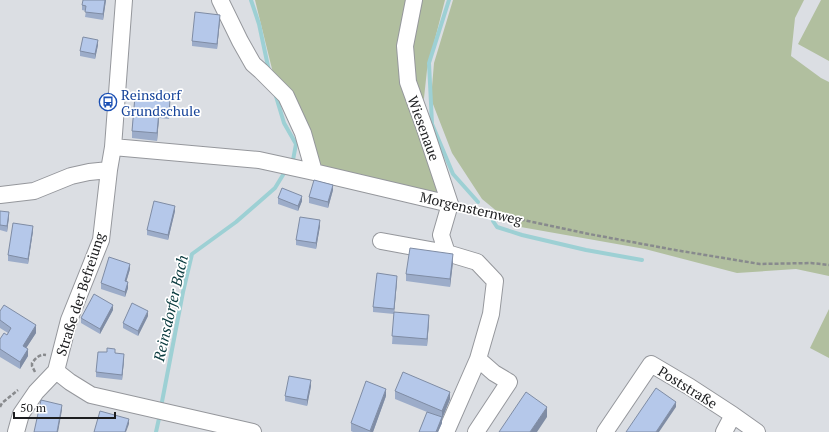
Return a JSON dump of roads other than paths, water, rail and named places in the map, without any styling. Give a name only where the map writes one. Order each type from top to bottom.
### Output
[{"type":"street","name":"Straße der Befreiung","points":[[16,432],[21,414],[36,392],[56,371],[69,320],[101,240],[113,147],[124,0]]},
{"type":"street","points":[[220,0],[253,64],[286,96],[302,133],[314,172]]},
{"type":"street","name":"Wiesenaue","points":[[414,0],[405,46],[408,82],[450,204]]},
{"type":"street","name":"Morgensternweg","points":[[113,147],[259,160],[450,204]]},
{"type":"street","points":[[0,195],[34,191],[71,176],[109,170]]},
{"type":"street","points":[[447,253],[441,235],[450,204]]},
{"type":"street","points":[[381,241],[447,253],[477,262],[495,281],[491,314],[478,359],[446,432]]},
{"type":"street","points":[[476,432],[509,382],[494,373],[478,359]]},
{"type":"street","name":"Poststraße","points":[[605,432],[651,364],[690,387],[757,432]]},
{"type":"street","points":[[56,371],[91,395],[253,432]]},
{"type":"street","name":"Poststraße","points":[[724,432],[733,415]]},
{"type":"waterway","name":"Reinsdorfer Bach","points":[[251,0],[259,24],[269,71]]},
{"type":"waterway","points":[[449,0],[429,63],[432,124],[453,174],[478,202]]},
{"type":"waterway","name":"Reinsdorfer Bach","points":[[275,93],[284,123],[296,144],[291,163]]},
{"type":"waterway","name":"Reinsdorfer Bach","points":[[161,407],[183,292],[192,254],[236,222],[275,188],[286,170]]},
{"type":"waterway","points":[[493,221],[497,227],[522,235],[586,250],[642,260]]},
{"type":"waterway","name":"Reinsdorfer Bach","points":[[156,432],[160,414]]},
{"type":"place","name":"Reinsdorf Grundschule","points":[[108,102]]}]
